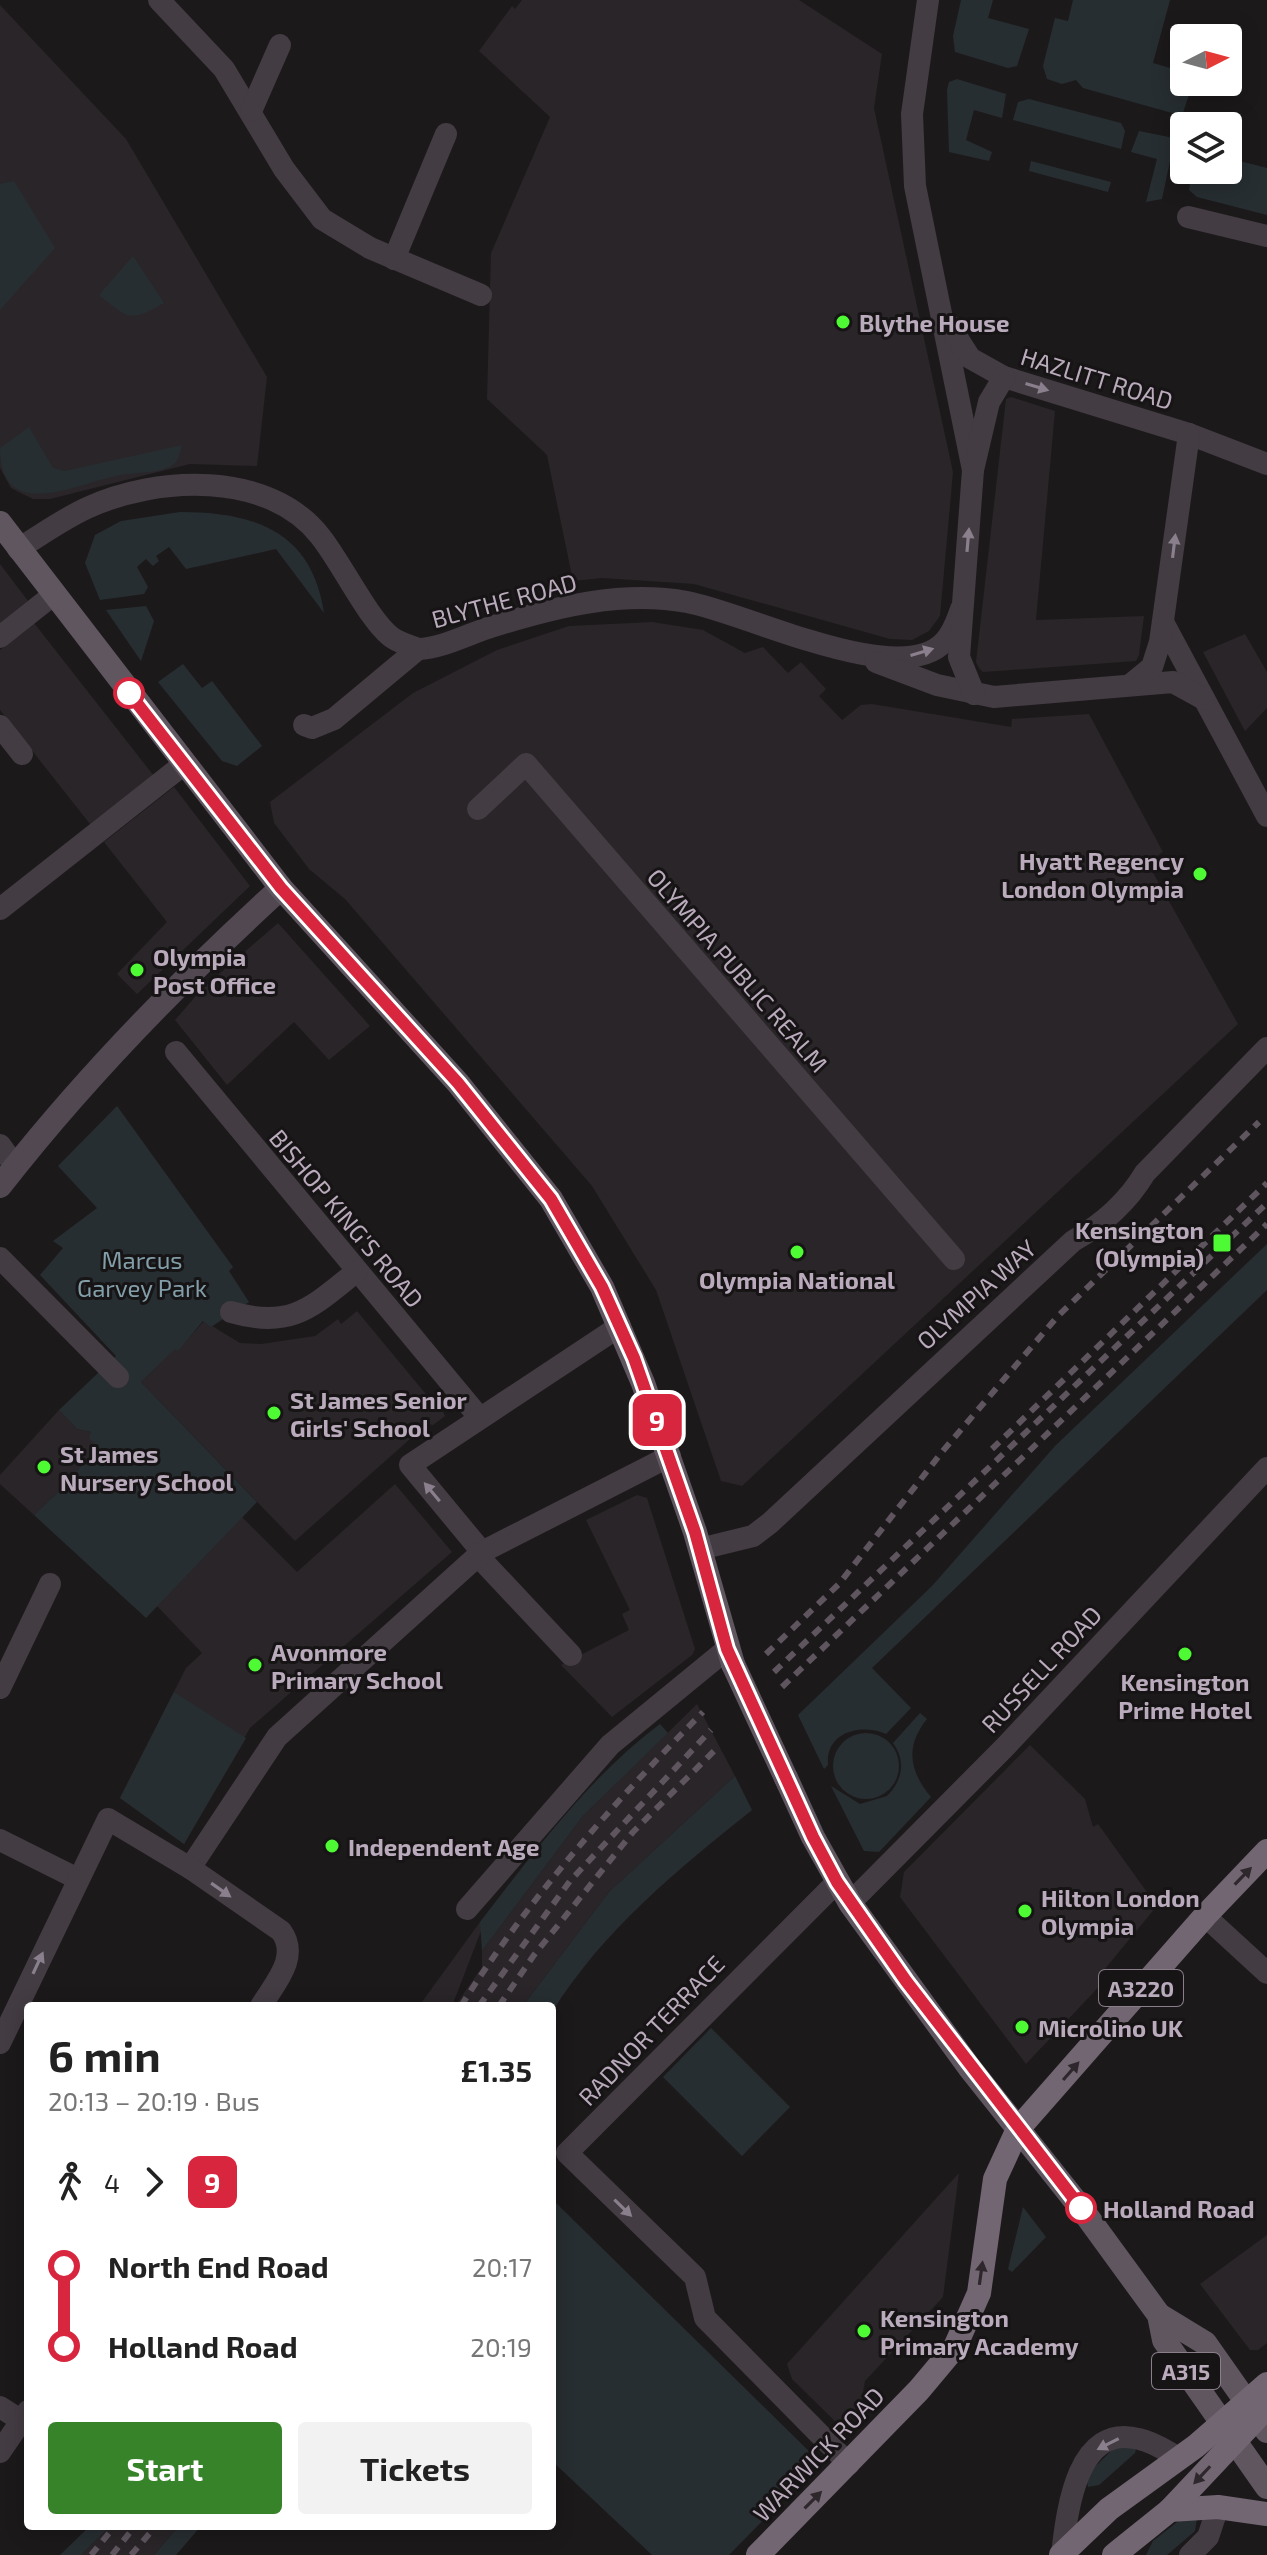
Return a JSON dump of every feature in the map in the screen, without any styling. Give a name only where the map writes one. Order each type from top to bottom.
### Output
[{"type":"highway","name":"A3220","points":[[1018,2129],[1205,1916],[1267,1851]]},
{"type":"highway","name":"WARWICK ROAD","points":[[758,2555],[849,2464],[955,2347],[979,2293],[995,2179],[1018,2129]]},
{"type":"highway","points":[[1061,2554],[1133,2490],[1179,2458],[1259,2414],[1267,2384]]},
{"type":"highway","points":[[1114,2555],[1170,2510],[1228,2432]]},
{"type":"highway","points":[[1170,2510],[1218,2507],[1267,2514]]},
{"type":"main road","name":"A315","points":[[0,523],[281,888],[458,1083],[541,1185],[583,1252],[620,1326],[670,1456],[700,1549],[727,1649],[837,1882],[1159,2315],[1205,2343],[1259,2414]]},
{"type":"main road","points":[[0,1186],[47,1126],[152,1013],[281,888]]},
{"type":"main road","name":"A315","points":[[1159,2315],[1164,2340],[1267,2487]]},
{"type":"street","points":[[159,0],[224,69],[284,169],[314,211],[337,230],[394,259],[481,295]]},
{"type":"street","name":"BLYTHE ROAD","points":[[928,0],[912,114],[915,186],[973,470]]},
{"type":"street","points":[[251,111],[280,45]]},
{"type":"street","points":[[394,259],[446,134]]},
{"type":"street","points":[[1188,217],[1267,236]]},
{"type":"street","name":"HAZLITT ROAD","points":[[938,307],[970,358],[1004,377],[1189,434],[1267,464]]},
{"type":"street","name":"BLYTHE ROAD","points":[[974,694],[959,657],[973,470],[989,402],[1004,377]]},
{"type":"street","points":[[1130,685],[1152,667],[1164,624],[1189,434]]},
{"type":"street","name":"BLYTHE ROAD","points":[[18,549],[85,509],[124,496],[185,486],[217,486],[259,493],[310,524],[387,634],[418,649],[572,605],[639,598],[708,606],[860,655],[905,657],[944,643],[961,609]]},
{"type":"street","points":[[0,637],[53,595]]},
{"type":"street","points":[[1164,624],[1267,816]]},
{"type":"street","points":[[304,725],[312,728],[334,719],[418,649]]},
{"type":"street","points":[[860,655],[974,694],[994,697],[1173,682],[1204,699]]},
{"type":"street","points":[[0,726],[22,754]]},
{"type":"street","points":[[0,909],[184,764]]},
{"type":"street","name":"OLYMPIA PUBLIC REALM","points":[[478,809],[526,764],[954,1259]]},
{"type":"street","name":"OLYMPIA WAY","points":[[700,1549],[753,1536],[770,1523],[1073,1241],[1096,1228],[1132,1195],[1145,1173],[1267,1048]]},
{"type":"street","name":"BISHOP KING'S ROAD","points":[[176,1052],[479,1417]]},
{"type":"street","points":[[0,1145],[15,1166]]},
{"type":"street","points":[[0,1258],[118,1377]]},
{"type":"street","points":[[231,1312],[264,1319],[306,1312],[357,1271]]},
{"type":"street","points":[[571,1655],[480,1554],[410,1465],[620,1326]]},
{"type":"street","points":[[190,1868],[277,1737],[480,1554],[670,1456]]},
{"type":"street","name":"RUSSELL ROAD","points":[[850,1903],[1005,1747],[1267,1468]]},
{"type":"street","points":[[0,1688],[8,1653],[50,1584]]},
{"type":"street","points":[[467,1909],[610,1745],[727,1649]]},
{"type":"street","points":[[0,2043],[108,1819],[190,1868],[281,1931],[288,1941],[285,1965],[263,2002]]},
{"type":"street","points":[[0,1840],[78,1879]]},
{"type":"street","name":"RADNOR TERRACE","points":[[837,1882],[567,2153],[695,2277],[705,2318],[849,2464]]},
{"type":"street","points":[[1205,1916],[1267,1973]]},
{"type":"street","points":[[0,2407],[24,2416]]},
{"type":"street","points":[[0,2452],[24,2417]]},
{"type":"street","points":[[1061,2554],[1073,2488],[1096,2450],[1109,2441],[1136,2437],[1179,2458]]},
{"type":"street","points":[[1190,2555],[1208,2537],[1218,2507]]},
{"type":"shaded area","points":[[522,0],[799,0],[882,54],[874,108],[953,472],[940,616],[929,631],[912,640],[890,639],[694,584],[602,578],[573,581],[547,455],[487,399],[491,253],[550,117],[479,51],[512,6],[515,9]]},
{"type":"shaded area","points":[[0,5],[126,139],[267,377],[257,466],[190,464],[50,499],[33,499],[11,488],[0,468]]},
{"type":"shaded area","points":[[1011,397],[1055,411],[1036,620],[1144,616],[1136,661],[983,672],[976,662],[1006,399]]},
{"type":"shaded area","points":[[0,564],[28,601],[0,624]]},
{"type":"shaded area","points":[[652,622],[703,630],[745,653],[763,647],[788,673],[801,662],[826,689],[819,696],[842,720],[861,705],[872,704],[1011,727],[1012,719],[1089,714],[1163,852],[1147,862],[1238,1024],[742,1486],[721,1481],[656,1290],[592,1186],[345,899],[309,869],[274,823],[270,802],[413,693],[497,650],[569,626]]},
{"type":"shaded area","points":[[34,623],[154,776],[90,824],[0,710],[0,650]]},
{"type":"shaded area","points":[[1245,634],[1267,672],[1267,708],[1245,731],[1203,652]]},
{"type":"shaded area","points":[[174,787],[250,886],[137,994],[117,974],[167,922],[104,842]]},
{"type":"shaded area","points":[[278,923],[370,1026],[329,1060],[294,1022],[227,1085],[175,1020],[202,989]]},
{"type":"shaded area","name":"St James Senior Girls' School","points":[[357,1311],[430,1399],[437,1399],[445,1416],[433,1425],[427,1424],[295,1541],[141,1382],[175,1348],[178,1350],[204,1321],[240,1343],[261,1344],[315,1336],[338,1319],[341,1324]]},
{"type":"shaded area","name":"St James Nursery School","points":[[59,1410],[77,1429],[91,1432],[99,1448],[68,1481],[66,1493],[58,1492],[34,1515],[0,1484],[0,1475]]},
{"type":"shaded area","name":"Avonmore Primary School","points":[[395,1484],[452,1552],[250,1728],[184,1844],[120,1798],[186,1668],[202,1653],[157,1606],[242,1517],[297,1572]]},
{"type":"shaded area","points":[[637,1495],[647,1498],[695,1649],[692,1655],[612,1717],[561,1665],[629,1630],[622,1614],[630,1610],[586,1520]]},
{"type":"shaded area","points":[[697,1704],[735,1776],[609,1892],[526,2002],[458,2002],[482,1967],[482,1951],[583,1816]]},
{"type":"shaded area","name":"Hilton London Olympia","points":[[1030,1745],[1085,1799],[1093,1827],[1098,1824],[1157,1906],[1104,1970],[1110,1975],[1026,2064],[900,1897],[904,1872]]},
{"type":"shaded area","points":[[480,1922],[483,1926],[454,2002],[422,2002]]},
{"type":"shaded area","name":"Kensington Primary Academy","points":[[959,2173],[943,2297],[865,2381],[860,2408],[841,2427],[792,2379],[787,2364]]},
{"type":"shaded area","points":[[1267,2235],[1267,2343],[1258,2350],[1250,2350],[1200,2284]]},
{"type":"shaded area","points":[[106,2530],[176,2530],[154,2555],[81,2555]]},
{"type":"green space","points":[[961,0],[993,0],[988,18],[1029,29],[1017,66],[1008,68],[955,52],[953,36]]},
{"type":"green space","points":[[1073,0],[1170,0],[1153,63],[1170,68],[1170,96],[1188,96],[1183,112],[1170,112],[1083,88],[1076,80],[1062,84],[1047,79],[1043,66],[1055,18],[1068,21]]},
{"type":"green space","points":[[957,79],[1006,94],[1002,118],[974,110],[966,140],[992,152],[989,161],[949,152],[947,90],[949,82]]},
{"type":"green space","points":[[1029,99],[1121,123],[1125,131],[1121,149],[1013,120],[1018,102]]},
{"type":"green space","points":[[1139,131],[1170,138],[1170,161],[1162,199],[1146,202],[1157,159],[1131,152]]},
{"type":"green space","points":[[1031,161],[1111,182],[1108,192],[1029,171]]},
{"type":"green space","points":[[1242,162],[1267,168],[1267,215],[1197,197],[1189,190],[1190,184],[1242,184]]},
{"type":"green space","points":[[14,181],[55,248],[0,310],[0,184]]},
{"type":"green space","points":[[133,256],[164,303],[143,314],[130,316],[99,295]]},
{"type":"green space","points":[[29,427],[53,468],[65,471],[182,445],[176,462],[165,469],[116,476],[62,491],[43,494],[26,492],[12,486],[3,471],[0,448]]},
{"type":"green space","points":[[180,512],[232,516],[275,532],[293,545],[307,563],[324,613],[276,549],[186,569],[169,547],[156,556],[159,561],[153,566],[146,559],[137,567],[148,587],[144,594],[100,600],[85,563],[95,535],[121,521]]},
{"type":"green space","points":[[146,606],[154,621],[141,661],[106,610]]},
{"type":"green space","points":[[183,664],[202,688],[212,681],[262,746],[237,766],[222,761],[158,682]]},
{"type":"green space","name":"Marcus Garvey Park","points":[[117,1106],[233,1267],[229,1271],[249,1302],[211,1327],[203,1321],[178,1351],[175,1349],[141,1382],[257,1502],[146,1618],[34,1515],[58,1492],[66,1493],[67,1481],[99,1448],[89,1438],[91,1432],[77,1429],[59,1410],[116,1356],[40,1275],[63,1248],[53,1241],[97,1208],[58,1166]]},
{"type":"green space","points":[[1267,1244],[1267,1290],[872,1668],[911,1708],[886,1734],[856,1730],[838,1738],[832,1745],[828,1765],[824,1769],[798,1715],[932,1586],[1055,1446]]},
{"type":"green space","points":[[174,1692],[246,1738],[184,1844],[120,1798]]},
{"type":"green space","points":[[920,1713],[927,1719],[915,1739],[912,1758],[918,1778],[931,1797],[879,1852],[864,1851],[831,1786],[860,1804],[887,1796],[897,1784],[901,1770],[900,1757],[893,1743]]},
{"type":"green space","points":[[660,1724],[668,1733],[583,1816],[482,1951],[480,1922],[521,1869],[609,1768]]},
{"type":"green space","points":[[866,1733],[889,1743],[899,1766],[889,1789],[866,1799],[843,1789],[833,1766],[843,1743]]},
{"type":"green space","points":[[735,1776],[752,1810],[669,1878],[618,1927],[556,2006],[556,2002],[526,2002],[609,1892]]},
{"type":"green space","points":[[711,2028],[790,2107],[742,2156],[663,2077]]},
{"type":"green space","points":[[556,2203],[820,2462],[729,2555],[652,2555],[556,2465]]},
{"type":"green space","points":[[1023,2207],[1046,2237],[1012,2272],[1008,2269]]},
{"type":"green space","points":[[1122,2440],[1136,2449],[1135,2453],[1099,2485],[1088,2487],[1086,2476]]},
{"type":"green space","points":[[1185,2516],[1197,2518],[1195,2531],[1167,2555],[1146,2555],[1153,2541]]},
{"type":"green space","points":[[86,2530],[106,2530],[81,2555],[60,2555]]},
{"type":"green space","points":[[176,2530],[198,2530],[176,2555],[154,2555]]},
{"type":"railway","points":[[766,1654],[839,1584],[942,1452],[1057,1317],[1259,1122]]},
{"type":"railway","points":[[992,1449],[1267,1183]]},
{"type":"railway","points":[[774,1672],[1267,1203]]},
{"type":"railway","points":[[782,1687],[1267,1224]]},
{"type":"railway","points":[[464,2002],[515,1928],[574,1853],[703,1712]]},
{"type":"railway","points":[[482,2002],[570,1881],[711,1730]]},
{"type":"railway","points":[[502,2002],[534,1955],[633,1832],[719,1746]]},
{"type":"railway","points":[[91,2555],[112,2530]]},
{"type":"railway","points":[[112,2555],[132,2530]]},
{"type":"railway","points":[[131,2555],[153,2530]]},
{"type":"bus line","name":"9","points":[[129,693],[281,888],[458,1083],[551,1199],[602,1287],[634,1358],[695,1532],[727,1649],[813,1837],[850,1903],[906,1981],[969,2067],[1081,2208]]},
{"type":"place","name":"Blythe House","points":[[843,322]]},
{"type":"place","name":"Hyatt Regency London Olympia","points":[[1200,874]]},
{"type":"place","name":"Olympia Post Office","points":[[137,970]]},
{"type":"place","name":"Kensington (Olympia)","points":[[1222,1243]]},
{"type":"place","name":"Olympia National","points":[[797,1252]]},
{"type":"place","name":"St James Senior Girls' School","points":[[274,1413]]},
{"type":"place","name":"St James Nursery School","points":[[44,1467]]},
{"type":"place","name":"Kensington Prime Hotel","points":[[1185,1654]]},
{"type":"place","name":"Avonmore Primary School","points":[[255,1665]]},
{"type":"place","name":"Independent Age","points":[[332,1846]]},
{"type":"place","name":"Hilton London Olympia","points":[[1025,1911]]},
{"type":"place","name":"Microlino UK","points":[[1022,2027]]},
{"type":"place","name":"Holland Road","points":[[1081,2208]]},
{"type":"place","name":"Kensington Primary Academy","points":[[864,2331]]}]
